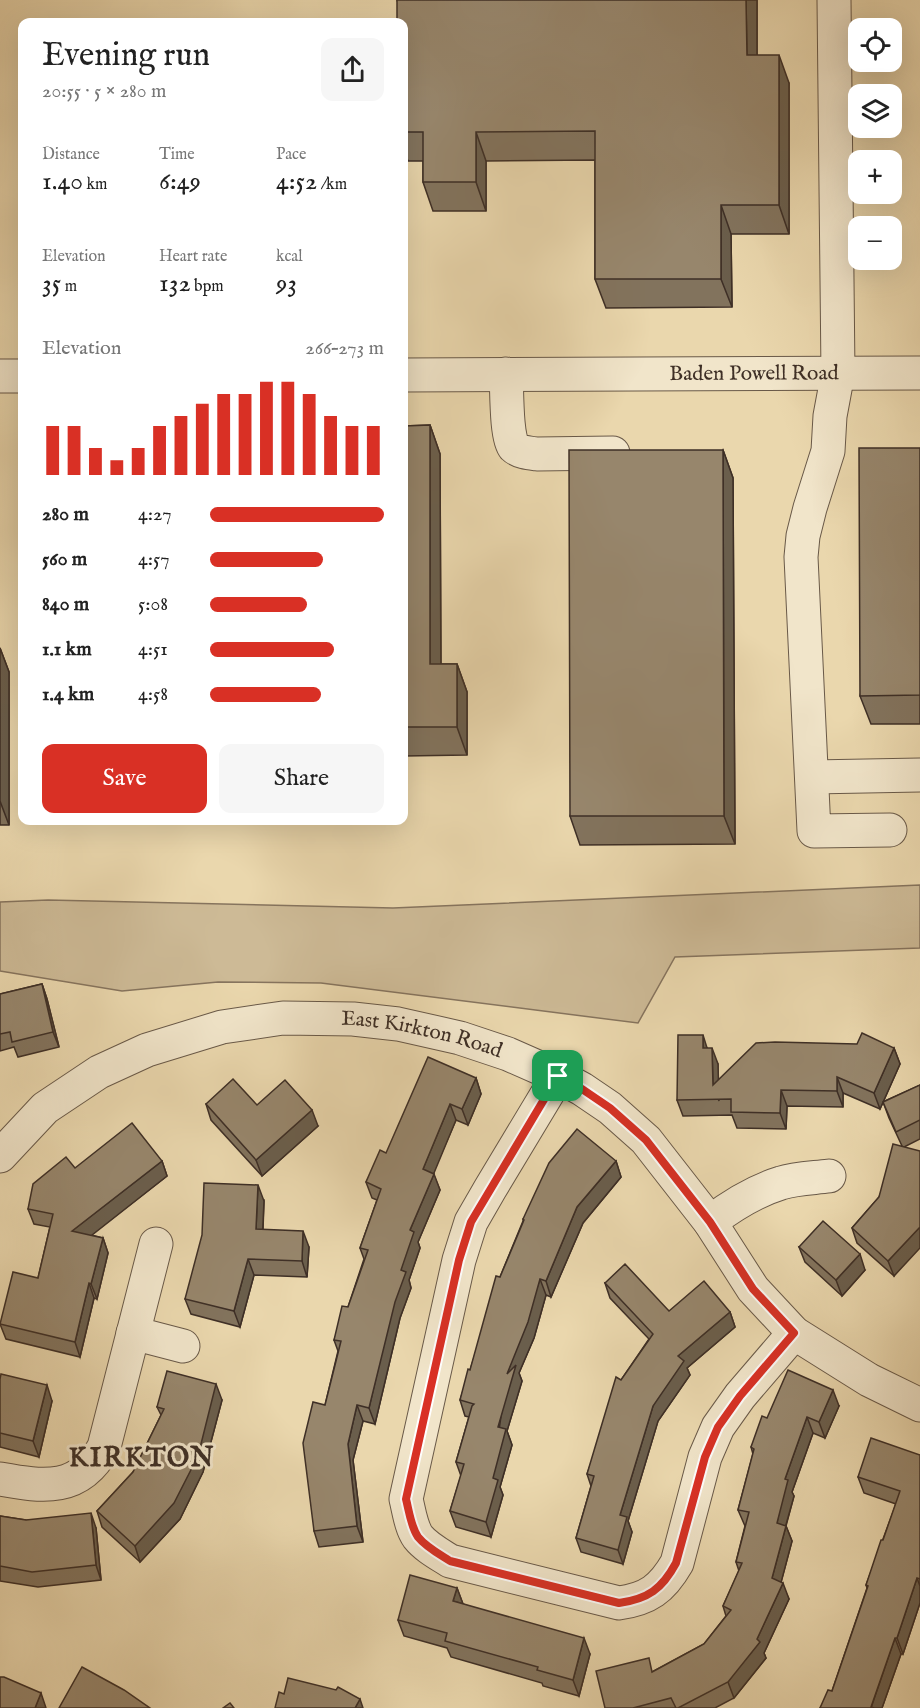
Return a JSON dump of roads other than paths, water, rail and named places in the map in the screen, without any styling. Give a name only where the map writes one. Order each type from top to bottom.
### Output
[{"type":"street","name":"Baden Powell Road","points":[[408,375],[838,373],[834,0]]},
{"type":"street","points":[[890,830],[814,831],[801,557],[803,536],[810,508],[828,451],[830,416],[838,373],[920,373]]},
{"type":"street","points":[[506,374],[509,438],[515,448],[526,453],[537,454],[641,453]]},
{"type":"street","points":[[0,376],[18,376]]},
{"type":"street","points":[[812,777],[920,775]]},
{"type":"street","name":"East Kirkton Road","points":[[0,1156],[45,1108],[99,1072],[147,1050],[222,1027],[283,1018],[353,1019],[398,1024],[460,1038],[508,1054],[558,1076],[610,1108],[646,1140],[710,1222],[753,1289],[794,1333],[869,1380],[920,1405]]},
{"type":"street","points":[[558,1076],[471,1222],[459,1260],[406,1499],[418,1537],[433,1551],[450,1561],[619,1603],[636,1601],[654,1592],[668,1578],[676,1563],[705,1457],[718,1427],[740,1396],[794,1333]]},
{"type":"street","points":[[710,1222],[755,1194],[783,1182],[829,1176]]},
{"type":"street","points":[[0,1479],[35,1485],[68,1482],[90,1468],[98,1459],[104,1447],[156,1244]]},
{"type":"street","points":[[133,1333],[183,1346]]},
{"type":"district","name":"KIRKTON","points":[[142,1459]]}]
